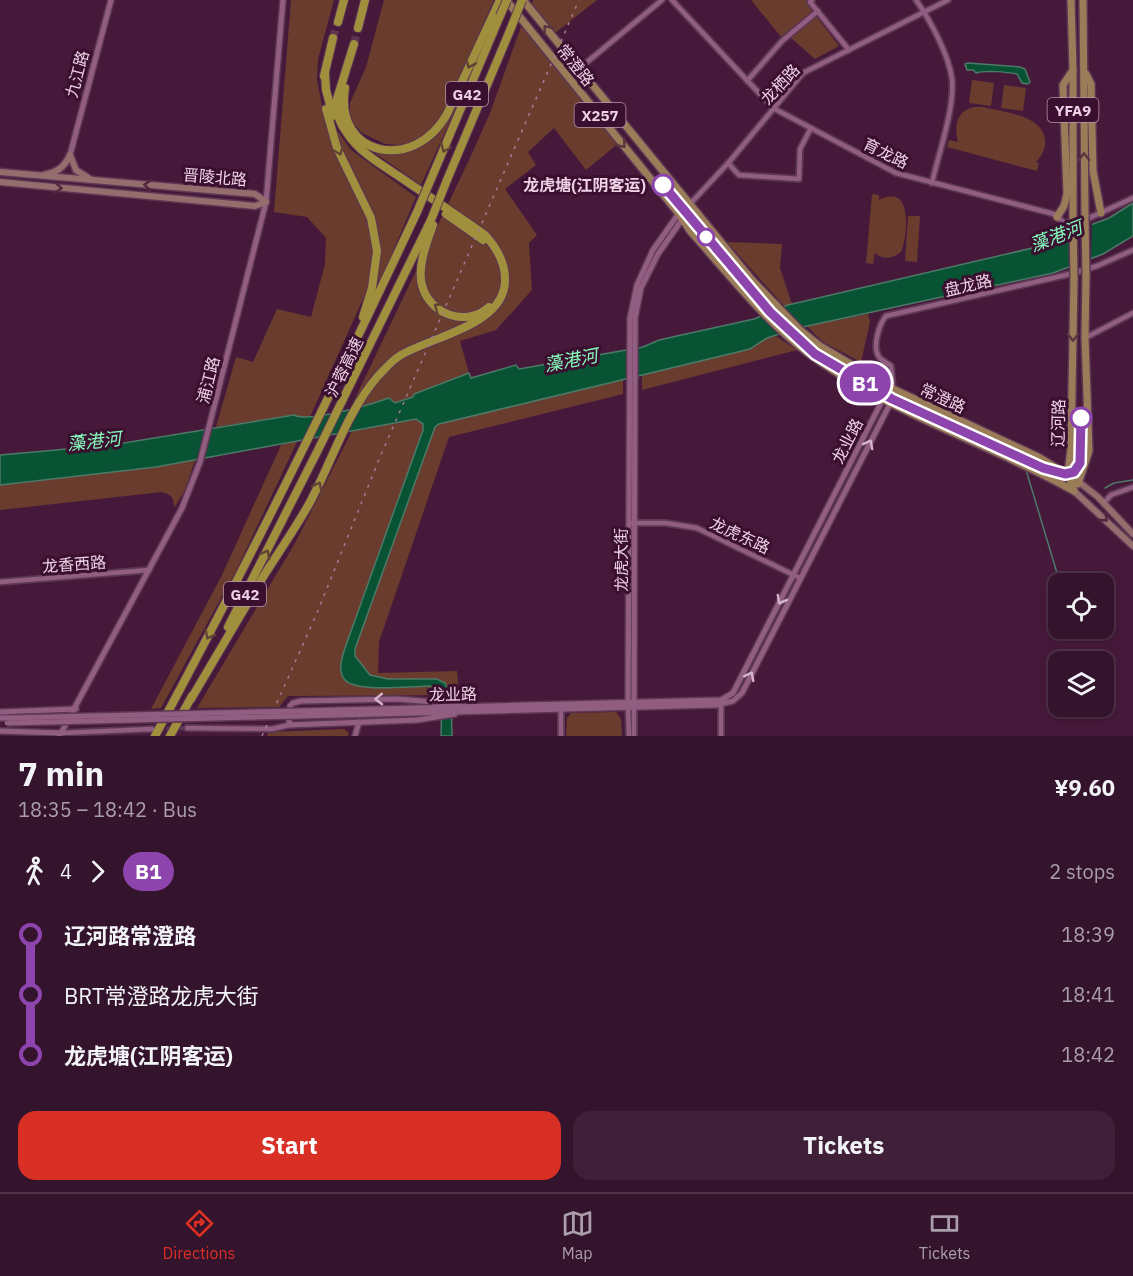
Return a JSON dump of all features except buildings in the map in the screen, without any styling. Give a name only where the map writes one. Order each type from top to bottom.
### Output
[{"type":"highway","points":[[338,22],[344,0]]},
{"type":"highway","points":[[358,28],[365,0]]},
{"type":"highway","points":[[350,60],[343,97],[345,116],[350,127],[364,142],[380,148],[398,150],[415,146],[430,137],[442,122],[498,14],[500,0]]},
{"type":"highway","name":"沪蓉高速","points":[[325,404],[417,212],[498,14],[507,0]]},
{"type":"highway","name":"沪蓉高速","points":[[170,736],[340,407],[432,221],[523,0]]},
{"type":"highway","points":[[325,404],[361,321],[372,288],[377,251],[371,218],[337,148],[326,108],[325,73],[333,38]]},
{"type":"highway","points":[[191,699],[308,505],[358,403],[377,377],[399,356],[425,342],[472,324],[488,314],[500,300],[504,291],[506,276],[501,257],[485,235],[387,168],[347,135],[336,107],[354,44]]},
{"type":"highway","points":[[325,73],[326,90],[334,118],[351,146],[483,240],[496,257],[501,286],[492,303],[478,315],[464,318],[454,317],[440,310],[427,299],[421,283],[421,269],[432,221]]},
{"type":"highway","name":"G42","points":[[154,732],[244,570],[325,404]]},
{"type":"main road","name":"常澄路","points":[[507,0],[691,232],[785,335],[836,372],[883,399],[1042,473],[1074,491]]},
{"type":"main road","name":"常澄路","points":[[523,0],[752,280],[800,330],[820,346],[893,389],[1048,462],[1079,482]]},
{"type":"main road","name":"YFA9","points":[[1071,0],[1073,70]]},
{"type":"main road","name":"YFA9","points":[[1083,0],[1084,70]]},
{"type":"main road","points":[[1058,217],[1067,194],[1063,86],[1073,70]]},
{"type":"main road","name":"辽河路","points":[[1073,70],[1074,279],[1071,448],[1068,474],[1074,491]]},
{"type":"main road","points":[[1084,70],[1091,84],[1093,171],[1101,213]]},
{"type":"main road","name":"辽河路","points":[[1074,491],[1089,451],[1085,338],[1084,70]]},
{"type":"main road","points":[[40,176],[58,170],[66,164],[70,155]]},
{"type":"main road","points":[[70,155],[76,170],[93,181]]},
{"type":"main road","name":"晋陵北路","points":[[0,172],[255,194],[266,202]]},
{"type":"main road","name":"晋陵北路","points":[[0,182],[255,206],[266,202]]},
{"type":"main road","points":[[1048,462],[1058,465],[1065,464],[1071,448]]},
{"type":"main road","points":[[1079,482],[1104,503],[1133,534]]},
{"type":"main road","points":[[1074,491],[1133,546]]},
{"type":"street","name":"九江路","points":[[70,155],[111,0]]},
{"type":"street","name":"浦江路","points":[[60,735],[182,508],[200,462],[266,202],[283,0]]},
{"type":"street","points":[[569,77],[662,0]]},
{"type":"street","name":"育龙路","points":[[672,0],[773,108],[896,173],[1054,214],[1068,224],[1076,224],[1133,198]]},
{"type":"street","points":[[812,0],[810,2],[849,50]]},
{"type":"street","points":[[916,0],[925,12],[946,58],[952,79],[952,99],[932,183]]},
{"type":"street","name":"龙栖路","points":[[690,204],[728,163],[803,73],[948,0]]},
{"type":"street","points":[[747,81],[782,41],[818,11]]},
{"type":"street","points":[[728,163],[739,175],[799,179],[800,149],[811,128]]},
{"type":"street","points":[[680,216],[684,206],[690,204]]},
{"type":"street","name":"龙虎大街","points":[[629,736],[632,523],[630,318],[637,285],[653,250],[680,216]]},
{"type":"street","name":"盘龙路","points":[[893,389],[891,366],[879,357],[876,347],[881,321],[886,316],[1070,274],[1097,266],[1133,250]]},
{"type":"street","points":[[1085,338],[1133,313]]},
{"type":"street","name":"龙业路","points":[[0,718],[7,720],[721,702],[733,693],[798,576],[891,402],[894,396],[893,389],[887,391],[798,576]]},
{"type":"street","points":[[1104,503],[1111,495],[1133,487]]},
{"type":"street","name":"龙虎东路","points":[[632,523],[666,523],[697,528],[798,576]]},
{"type":"street","name":"龙香西路","points":[[0,582],[150,570]]},
{"type":"street","points":[[289,725],[290,706],[301,701],[396,699],[437,710],[454,709]]},
{"type":"street","points":[[721,702],[721,736]]},
{"type":"street","name":"龙虎大街","points":[[631,705],[634,736]]},
{"type":"street","points":[[560,706],[561,736]]},
{"type":"street","points":[[0,712],[76,708]]},
{"type":"street","points":[[187,728],[272,729],[289,725],[417,720],[437,710]]},
{"type":"street","name":"龙业路","points":[[0,724],[7,720]]},
{"type":"street","points":[[355,736],[359,722]]},
{"type":"street","points":[[0,731],[60,735],[154,732]]},
{"type":"shaded area","points":[[291,0],[334,0],[318,59],[317,80],[326,126],[336,154],[366,219],[373,251],[368,288],[310,417],[299,418],[294,415],[216,427],[236,357],[253,362],[277,309],[311,317],[325,264],[326,238],[307,217],[274,212]]},
{"type":"shaded area","points":[[384,0],[494,0],[443,114],[424,135],[411,143],[397,145],[385,144],[362,133],[354,124],[350,114],[350,103],[366,67]]},
{"type":"shaded area","points":[[533,0],[597,0],[555,33],[532,4]]},
{"type":"shaded area","points":[[751,0],[805,0],[814,12],[782,38]]},
{"type":"shaded area","points":[[816,16],[839,46],[815,59],[790,37]]},
{"type":"shaded area","points":[[522,24],[619,143],[586,170],[554,128],[528,152],[536,165],[505,189],[537,235],[529,243],[532,290],[496,330],[460,341],[469,373],[395,403],[389,398],[350,409],[490,113]]},
{"type":"shaded area","points":[[972,80],[994,83],[991,106],[969,103]]},
{"type":"shaded area","points":[[464,85],[466,86],[421,185],[369,149],[370,147],[398,152],[422,145],[440,129],[447,119]]},
{"type":"shaded area","points":[[1004,85],[1026,88],[1023,111],[1001,108]]},
{"type":"shaded area","points":[[974,107],[1011,113],[1037,125],[1043,132],[1045,143],[1043,152],[1036,162],[1039,163],[1037,171],[947,147],[949,140],[958,142],[956,130],[960,116]]},
{"type":"shaded area","points":[[337,130],[351,150],[416,197],[379,284],[377,283],[377,239],[371,212],[361,185],[341,146]]},
{"type":"shaded area","points":[[872,194],[879,195],[879,200],[890,196],[898,198],[903,204],[906,223],[901,252],[888,258],[875,253],[873,264],[866,263]]},
{"type":"shaded area","points":[[908,216],[920,216],[917,262],[905,261]]},
{"type":"shaded area","points":[[727,242],[782,244],[780,268],[792,304],[785,307]]},
{"type":"shaded area","points":[[868,314],[870,322],[861,362],[823,342],[807,326]]},
{"type":"shaded area","points":[[776,336],[797,350],[642,390],[642,375],[750,349],[767,338]]},
{"type":"shaded area","points":[[623,379],[623,394],[449,437],[379,642],[378,673],[457,671],[459,695],[288,696],[279,707],[197,708],[295,543],[352,431],[448,412],[450,421]]},
{"type":"shaded area","points":[[298,440],[237,569],[161,708],[151,709],[222,575],[281,445]]},
{"type":"shaded area","points":[[195,460],[185,490],[174,508],[172,497],[162,492],[0,510],[0,485],[156,467]]},
{"type":"shaded area","points":[[616,712],[621,719],[622,736],[566,736],[567,718],[571,713]]},
{"type":"shaded area","points":[[344,729],[349,733],[348,736],[267,736],[268,732]]},
{"type":"water","points":[[965,64],[1020,67],[1025,69],[1030,82],[1022,83],[1017,74],[1013,73],[990,71],[976,73],[973,70],[967,70]]},
{"type":"water","name":"藻港河","points":[[1133,203],[1133,236],[1103,254],[1053,273],[798,328],[767,338],[750,349],[439,424],[435,427],[355,649],[355,656],[370,675],[388,679],[437,679],[445,683],[451,695],[452,736],[441,736],[441,690],[430,686],[372,688],[351,684],[345,680],[341,669],[345,648],[423,430],[423,424],[416,419],[156,467],[0,485],[0,455],[112,445],[294,415],[313,417],[389,398],[395,403],[469,373],[471,378],[516,365],[519,369],[643,347],[659,340],[754,319],[788,305],[1054,243],[1069,233],[1109,218]]},
{"type":"pier","points":[[1092,221],[1091,262],[1070,271],[1071,229]]},
{"type":"waterway","points":[[1026,470],[1057,573]]},
{"type":"waterway","points":[[1105,488],[1114,483],[1133,480]]},
{"type":"tunnel","points":[[333,38],[338,22]]},
{"type":"tunnel","points":[[354,44],[358,28]]},
{"type":"tunnel","points":[[160,729],[187,728]]},
{"type":"railway","points":[[262,736],[317,613],[380,457],[579,0]]},
{"type":"bus line","name":"B1","points":[[663,185],[746,285],[790,332],[815,354],[892,399],[1043,468],[1065,474],[1074,472],[1080,463],[1081,418]]},
{"type":"place","name":"龙虎塘(江阴客运)","points":[[663,185]]}]
